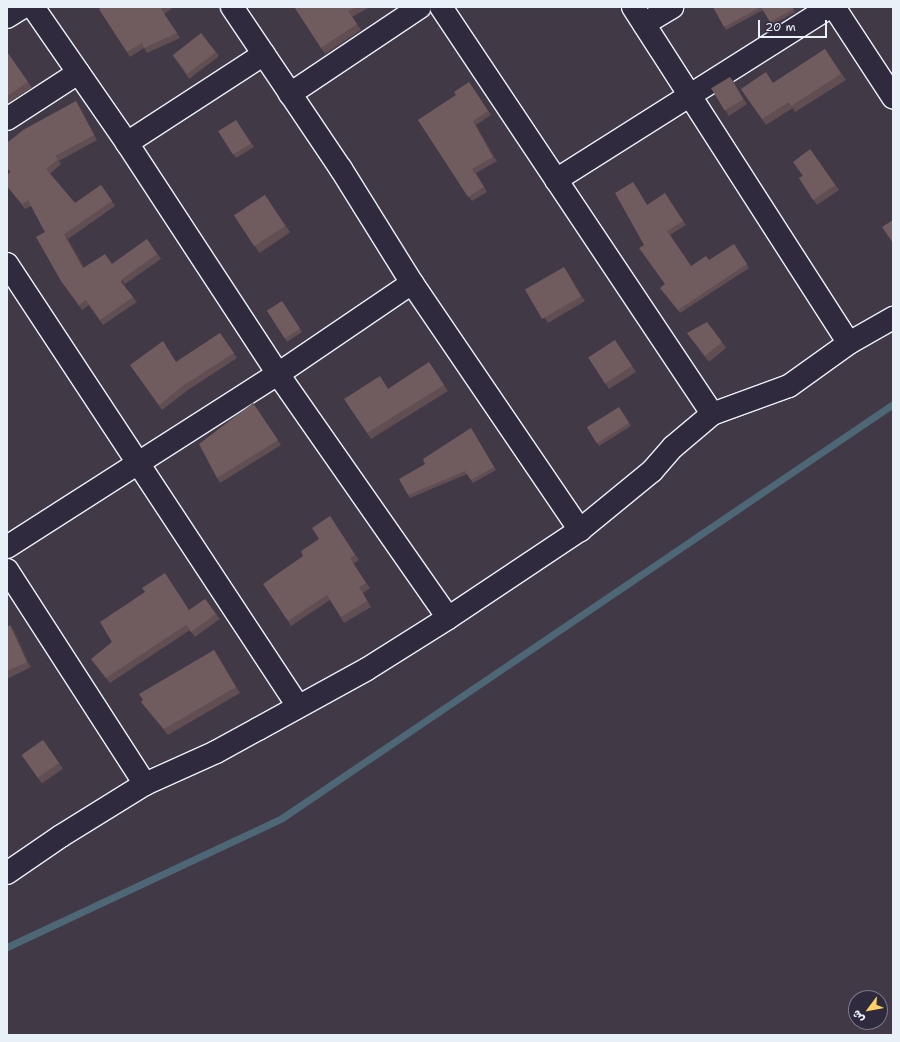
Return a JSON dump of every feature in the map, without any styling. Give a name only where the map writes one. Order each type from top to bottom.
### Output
[{"type":"street","points":[[7,17],[23,7]]},
{"type":"street","points":[[34,7],[127,143],[278,374],[448,618]]},
{"type":"street","points":[[232,7],[412,283],[580,530]]},
{"type":"street","points":[[290,94],[420,7]]},
{"type":"street","points":[[440,7],[712,414]]},
{"type":"street","points":[[672,7],[639,16],[850,342]]},
{"type":"street","points":[[556,180],[830,7]]},
{"type":"street","points":[[834,7],[893,97]]},
{"type":"street","points":[[127,143],[264,54]]},
{"type":"street","points":[[7,119],[78,73]]},
{"type":"street","points":[[9,270],[298,706]]},
{"type":"street","points":[[7,547],[138,465],[278,374],[412,283]]},
{"type":"street","points":[[7,872],[61,836],[145,784],[216,752],[367,669],[448,618],[580,530],[652,471],[673,447],[712,414],[788,386],[850,342],[893,318]]},
{"type":"street","points":[[7,570],[145,784]]},
{"type":"building","points":[[103,7],[164,7],[161,9],[177,33],[144,48],[142,43],[127,52],[99,9]]},
{"type":"building","points":[[356,7],[348,11],[357,24],[321,48],[295,8]]},
{"type":"building","points":[[713,7],[761,7],[724,27]]},
{"type":"building","points":[[761,7],[792,7],[793,9],[770,22]]},
{"type":"building","points":[[201,33],[216,52],[187,74],[173,55]]},
{"type":"building","points":[[825,49],[841,74],[791,106],[789,102],[762,119],[741,89],[766,72],[773,83]]},
{"type":"building","points":[[7,52],[28,82],[7,96]]},
{"type":"building","points":[[730,77],[743,99],[725,111],[711,88]]},
{"type":"building","points":[[469,82],[488,111],[473,121],[493,157],[472,169],[484,187],[468,197],[418,120],[456,95],[454,92]]},
{"type":"building","points":[[76,101],[94,135],[55,156],[58,159],[46,169],[75,203],[101,185],[112,201],[64,234],[83,268],[105,254],[112,264],[147,239],[157,254],[122,279],[121,282],[133,297],[100,320],[86,300],[79,305],[61,281],[36,237],[45,232],[28,200],[22,204],[7,186],[7,175],[11,172],[7,167],[7,143],[23,130]]},
{"type":"building","points":[[236,120],[251,144],[233,155],[218,131]]},
{"type":"building","points":[[810,149],[835,185],[813,200],[799,178],[803,176],[793,162]]},
{"type":"building","points":[[633,182],[647,205],[665,193],[683,221],[667,231],[691,266],[706,256],[709,260],[734,244],[747,264],[678,310],[660,288],[665,284],[639,248],[644,245],[615,193]]},
{"type":"building","points":[[265,195],[285,226],[254,246],[234,215]]},
{"type":"building","points":[[893,220],[893,243],[882,227]]},
{"type":"building","points":[[564,267],[581,296],[542,319],[525,290]]},
{"type":"building","points":[[282,301],[300,329],[285,338],[267,311]]},
{"type":"building","points":[[707,322],[722,342],[705,356],[687,333]]},
{"type":"building","points":[[220,333],[234,353],[184,385],[159,405],[130,365],[163,341],[176,362]]},
{"type":"building","points":[[615,340],[632,366],[605,383],[588,357]]},
{"type":"building","points":[[429,362],[444,385],[367,433],[344,399],[380,376],[388,389]]},
{"type":"building","points":[[253,403],[278,440],[217,478],[199,444]]},
{"type":"building","points":[[619,407],[629,423],[597,443],[587,427]]},
{"type":"building","points":[[471,428],[494,467],[471,480],[465,471],[408,495],[399,479],[425,464],[423,459]]},
{"type":"building","points":[[330,516],[355,555],[350,558],[366,583],[359,587],[367,601],[341,617],[327,595],[288,621],[263,584],[303,556],[301,551],[319,539],[312,528]]},
{"type":"building","points":[[165,573],[189,610],[205,599],[216,614],[191,632],[186,625],[106,678],[91,659],[112,642],[100,622],[145,592],[142,588]]},
{"type":"building","points":[[10,625],[27,662],[7,671],[7,627]]},
{"type":"building","points":[[214,650],[236,687],[164,729],[141,702],[143,700],[139,694]]},
{"type":"building","points":[[43,740],[59,763],[38,778],[22,755]]},
{"type":"waterway","points":[[7,947],[282,818],[893,404]]}]
